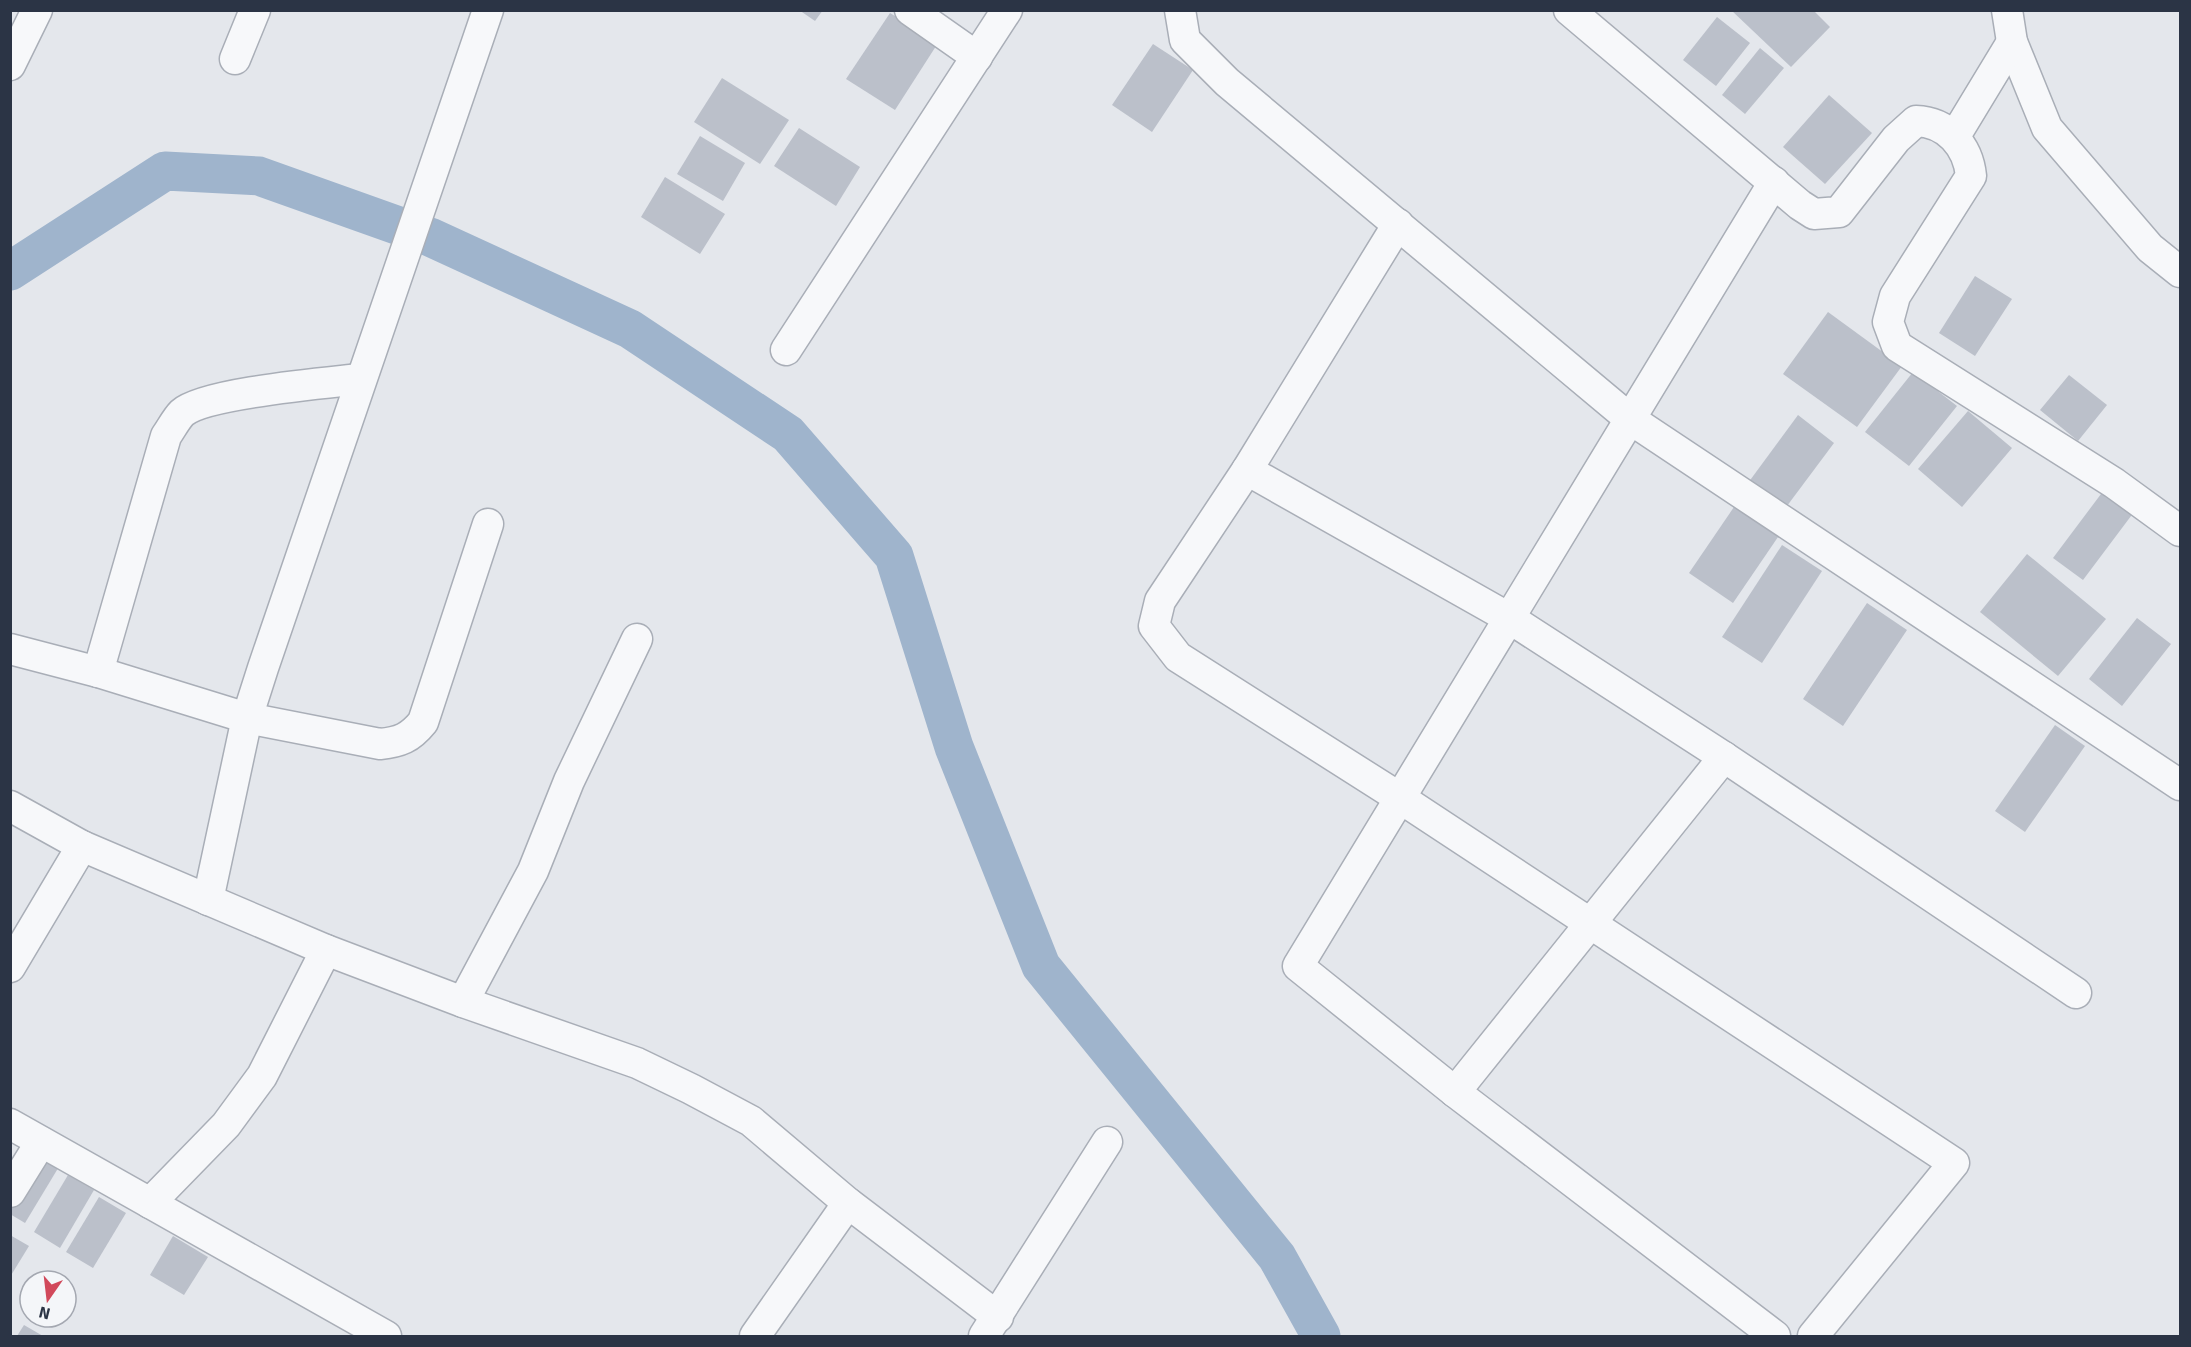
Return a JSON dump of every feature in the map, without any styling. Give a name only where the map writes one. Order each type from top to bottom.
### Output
[{"type":"street","points":[[10,64],[37,10]]},
{"type":"street","points":[[235,59],[255,10]]},
{"type":"street","points":[[208,900],[248,718],[360,379],[488,10]]},
{"type":"street","points":[[910,10],[977,57]]},
{"type":"street","points":[[786,350],[1007,10]]},
{"type":"street","points":[[1180,10],[1185,40],[1227,82],[1630,419],[2181,785]]},
{"type":"street","points":[[1569,10],[1800,205],[1814,214],[1839,212],[1896,139],[1916,121],[1933,121],[1955,136],[1970,163],[1971,176],[1894,296],[1888,322],[1897,346],[2114,483],[2181,531]]},
{"type":"street","points":[[2007,10],[2012,42],[2047,128],[2150,248],[2181,272]]},
{"type":"street","points":[[1955,136],[2012,42]]},
{"type":"street","points":[[1774,182],[1298,966],[1455,1092],[1775,1336]]},
{"type":"street","points":[[1398,224],[1247,470],[1160,602],[1154,626],[1178,657],[1400,798],[1954,1163],[1813,1336]]},
{"type":"street","points":[[98,672],[166,436],[183,413],[205,402],[296,386],[360,379]]},
{"type":"street","points":[[1247,470],[1509,618],[1724,757],[2076,993]]},
{"type":"street","points":[[10,649],[98,672],[248,718],[380,744],[397,742],[411,736],[423,722],[488,524]]},
{"type":"street","points":[[463,1002],[533,872],[569,781],[638,639]]},
{"type":"street","points":[[1455,1092],[1724,757]]},
{"type":"street","points":[[10,806],[82,846],[208,900],[326,950],[637,1064],[751,1121],[991,1327],[1107,1142]]},
{"type":"street","points":[[10,967],[82,846]]},
{"type":"street","points":[[150,1203],[226,1125],[262,1076],[326,950]]},
{"type":"street","points":[[10,1124],[380,1335]]},
{"type":"street","points":[[10,1192],[41,1142]]},
{"type":"street","points":[[754,1336],[848,1203]]},
{"type":"building","points":[[799,10],[823,10],[815,21]]},
{"type":"building","points":[[1731,10],[1813,10],[1830,27],[1791,67]]},
{"type":"building","points":[[890,13],[938,43],[895,110],[846,79]]},
{"type":"building","points":[[1717,17],[1750,43],[1716,86],[1683,60]]},
{"type":"building","points":[[1153,44],[1193,70],[1152,132],[1112,105]]},
{"type":"building","points":[[1760,48],[1784,68],[1745,114],[1722,95]]},
{"type":"building","points":[[722,78],[789,120],[760,164],[694,122]]},
{"type":"building","points":[[1829,95],[1872,133],[1825,184],[1783,147]]},
{"type":"building","points":[[799,128],[860,167],[836,206],[774,166]]},
{"type":"building","points":[[700,136],[745,163],[723,201],[677,174]]},
{"type":"building","points":[[665,177],[725,214],[700,254],[641,217]]},
{"type":"building","points":[[1975,276],[2012,299],[1975,356],[1939,333]]},
{"type":"building","points":[[1828,312],[1902,366],[1857,427],[1783,374]]},
{"type":"building","points":[[1913,372],[1957,406],[1909,466],[1865,432]]},
{"type":"building","points":[[2069,375],[2107,405],[2078,441],[2040,410]]},
{"type":"building","points":[[1968,411],[2012,448],[1962,507],[1918,469]]},
{"type":"building","points":[[1798,415],[1834,443],[1784,510],[1748,483]]},
{"type":"building","points":[[2107,486],[2137,508],[2083,580],[2053,558]]},
{"type":"building","points":[[1734,507],[1778,537],[1733,603],[1689,573]]},
{"type":"building","points":[[1782,545],[1822,571],[1762,663],[1722,637]]},
{"type":"building","points":[[2027,554],[2106,619],[2058,676],[1980,612]]},
{"type":"building","points":[[1867,603],[1907,630],[1843,726],[1803,699]]},
{"type":"building","points":[[2137,618],[2171,644],[2122,706],[2089,679]]},
{"type":"building","points":[[2055,725],[2085,746],[2025,832],[1995,811]]},
{"type":"building","points":[[39,1152],[60,1165],[25,1223],[10,1214],[10,1198]]},
{"type":"building","points":[[68,1175],[94,1190],[60,1248],[34,1232]]},
{"type":"building","points":[[99,1197],[126,1213],[93,1268],[66,1252]]},
{"type":"building","points":[[10,1235],[29,1246],[10,1277]]},
{"type":"building","points":[[173,1236],[208,1257],[184,1295],[150,1275]]},
{"type":"building","points":[[21,1329],[31,1329],[43,1336],[17,1336]]},
{"type":"waterway","points":[[10,271],[165,171],[259,176],[430,237],[630,329],[788,434],[894,556],[954,747],[1041,966],[1277,1257],[1321,1336]]}]
